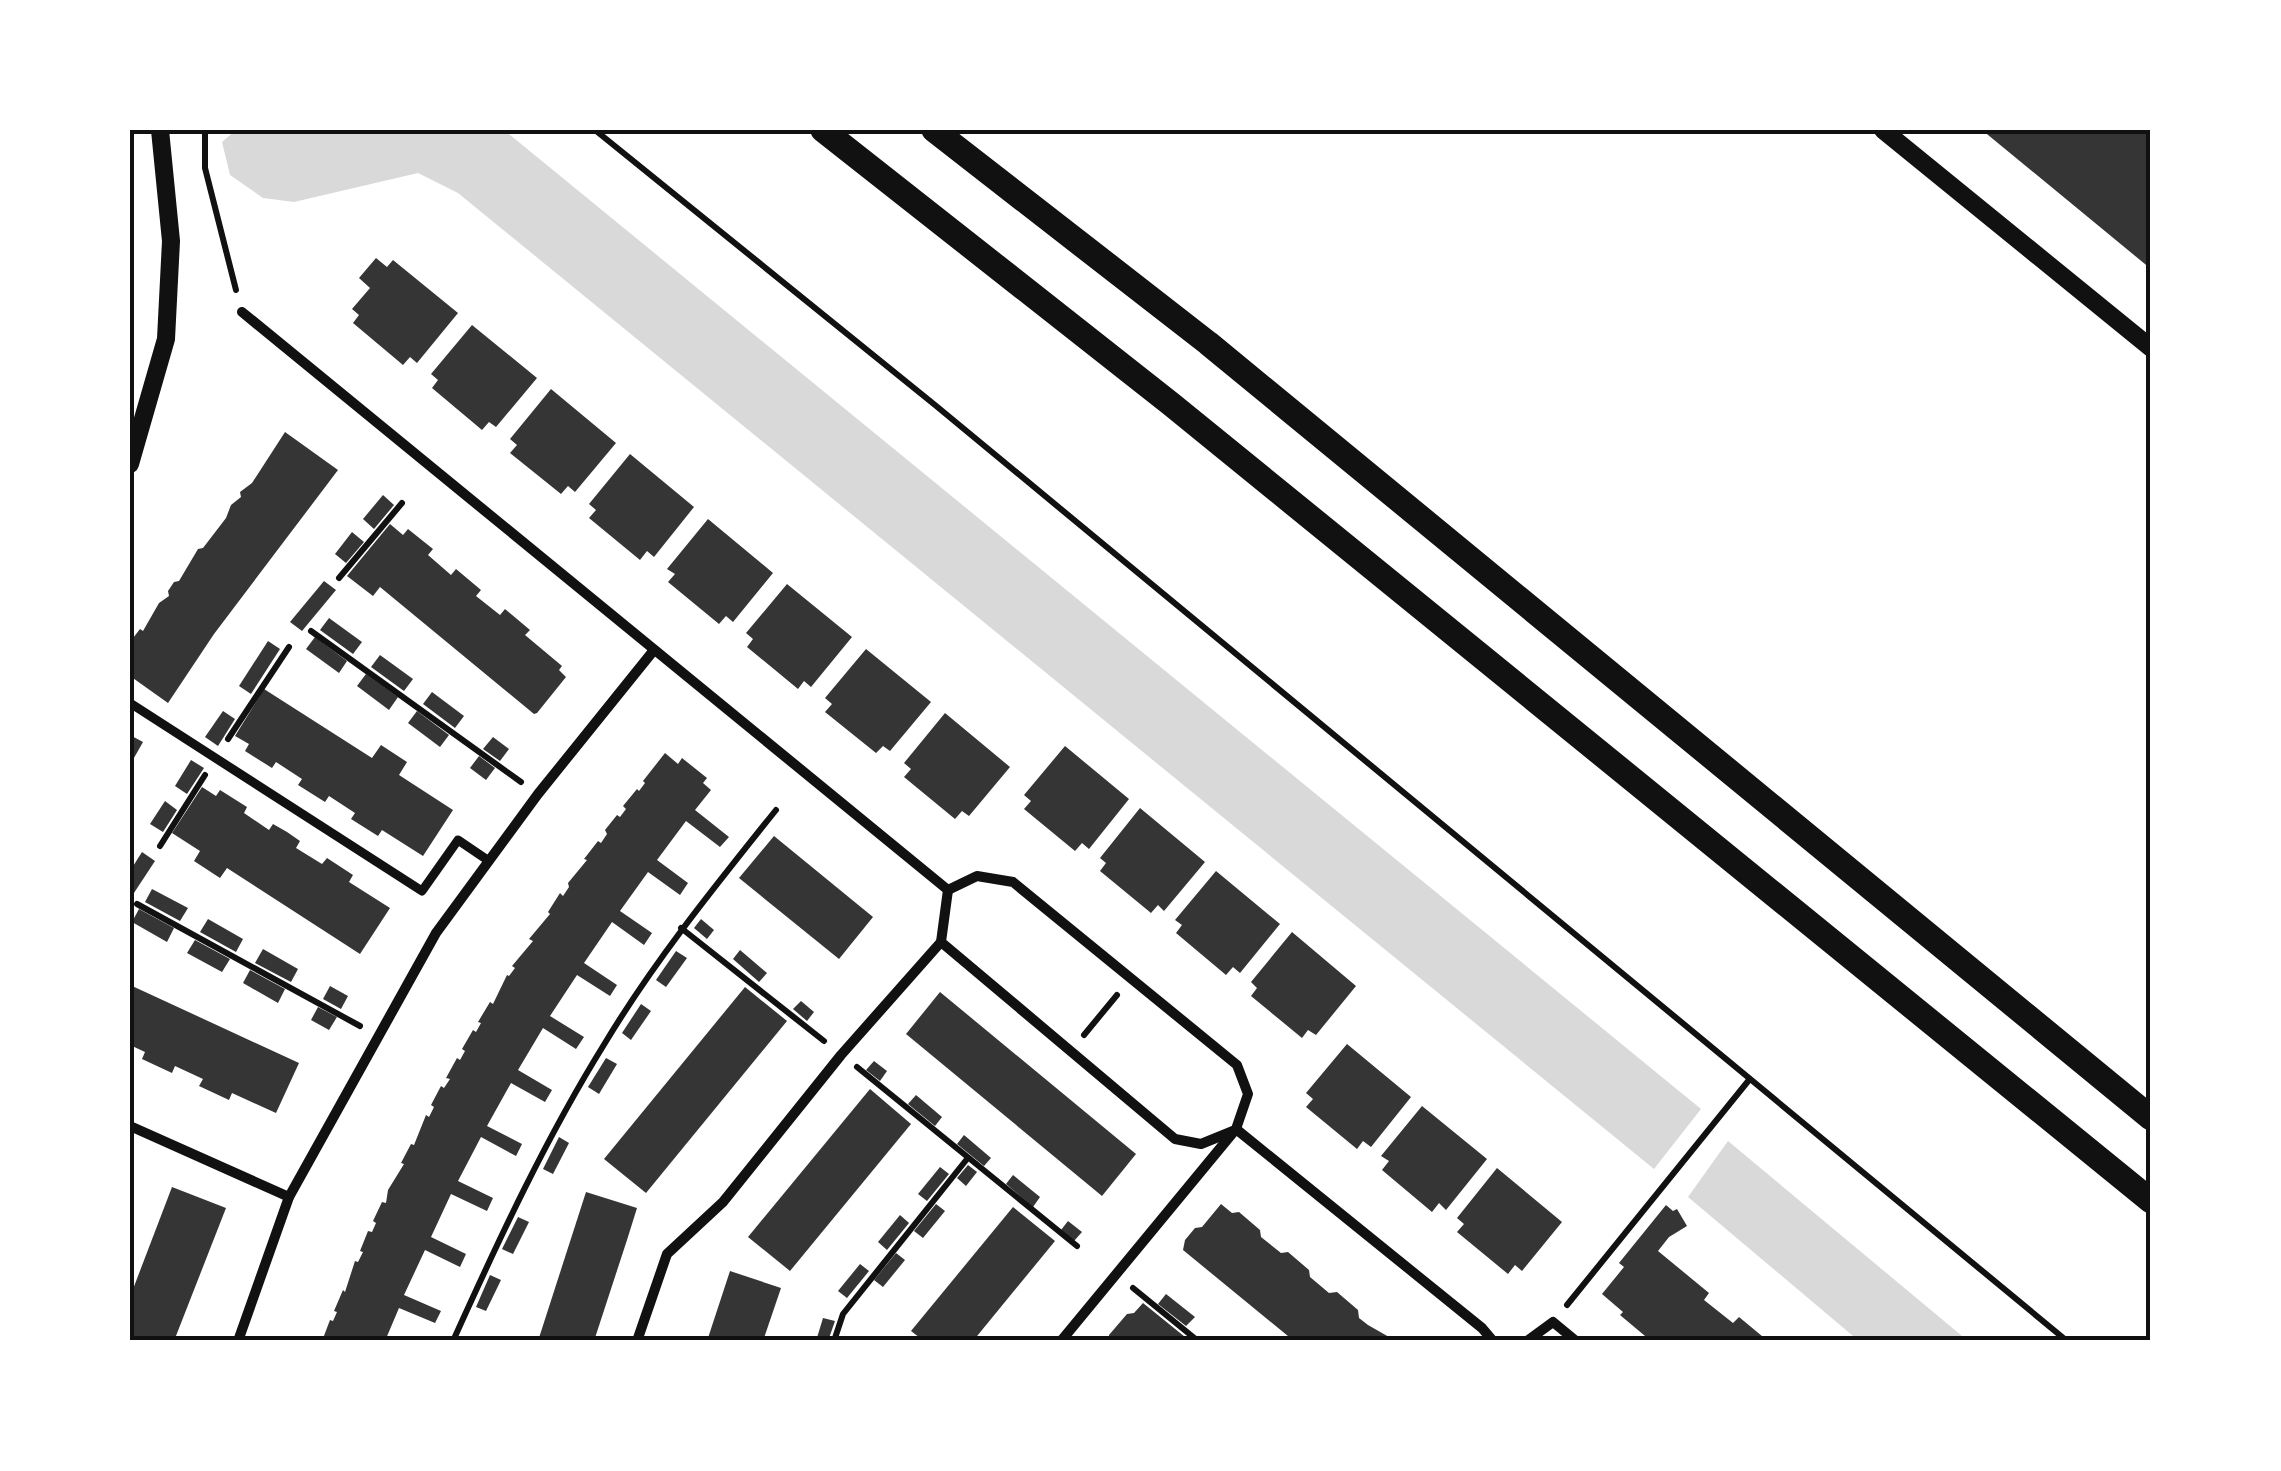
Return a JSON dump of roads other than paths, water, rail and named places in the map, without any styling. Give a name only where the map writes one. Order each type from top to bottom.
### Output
[{"type":"main road","points":[[822,130],[1201,429],[2151,1201]]},
{"type":"main road","points":[[934,130],[1208,343],[2151,1118]]},
{"type":"street","points":[[130,464],[166,339],[171,241],[160,130]]},
{"type":"street","points":[[1883,130],[2151,348]]},
{"type":"street","points":[[242,312],[948,890]]},
{"type":"street","points":[[238,1341],[288,1197],[436,932],[538,794],[654,650]]},
{"type":"street","points":[[130,703],[422,892],[458,840],[489,861]]},
{"type":"street","points":[[948,890],[977,876],[1013,882],[1237,1065],[1248,1094],[1236,1130],[1060,1341]]},
{"type":"street","points":[[637,1341],[666,1254],[723,1202],[841,1055],[942,942],[948,890]]},
{"type":"street","points":[[942,942],[1175,1139],[1201,1144],[1236,1130]]},
{"type":"street","points":[[130,1126],[288,1197]]},
{"type":"street","points":[[1236,1130],[1482,1328],[1493,1341]]},
{"type":"street","points":[[1527,1341],[1553,1322],[1576,1341]]}]
